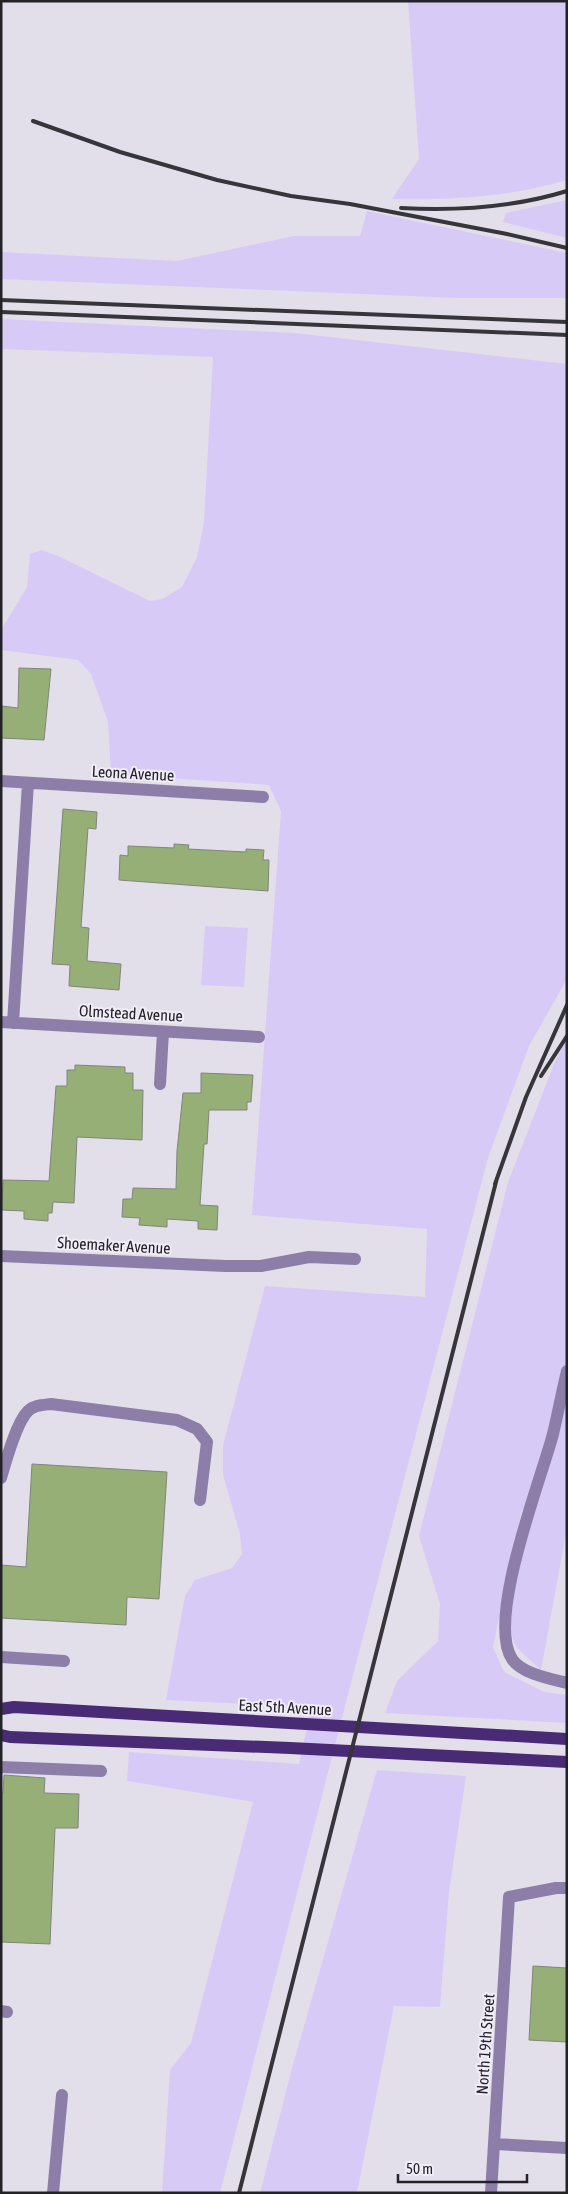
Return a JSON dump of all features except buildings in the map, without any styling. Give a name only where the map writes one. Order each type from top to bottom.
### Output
[{"type":"main road","name":"East 5th Avenue","points":[[1,1709],[14,1707],[567,1740]]},
{"type":"main road","points":[[1,1734],[10,1737],[290,1748],[567,1762]]},
{"type":"street","name":"Leona Avenue","points":[[1,781],[263,797]]},
{"type":"street","points":[[7,1023],[28,783]]},
{"type":"street","name":"Olmstead Avenue","points":[[7,1023],[259,1037]]},
{"type":"street","points":[[160,1084],[163,1032]]},
{"type":"street","name":"Shoemaker Avenue","points":[[1,1256],[225,1266],[261,1266],[309,1257],[355,1259]]},
{"type":"street","points":[[567,1371],[552,1435],[511,1576],[504,1639],[512,1660],[533,1674],[567,1683]]},
{"type":"street","points":[[1,1478],[13,1440],[27,1411],[35,1407],[51,1404],[177,1420],[197,1429],[207,1442],[200,1500]]},
{"type":"street","points":[[1,1657],[64,1661]]},
{"type":"street","points":[[1,1767],[101,1771]]},
{"type":"street","name":"North 19th Street","points":[[491,2193],[509,1897],[556,1888],[567,1888]]},
{"type":"street","points":[[53,2193],[62,2094]]},
{"type":"street","points":[[495,2144],[567,2148]]},
{"type":"shaded area","points":[[408,1],[567,1],[567,180],[502,194],[436,199],[392,199],[419,159]]},
{"type":"shaded area","points":[[567,200],[567,238],[503,222],[506,213]]},
{"type":"shaded area","points":[[367,211],[567,253],[567,298],[458,298],[1,279],[1,252],[177,261],[294,236],[360,236]]},
{"type":"shaded area","points":[[1,319],[295,333],[567,364],[567,979],[529,1046],[488,1158],[220,2193],[162,2193],[170,2070],[191,2043],[253,1802],[127,1781],[129,1752],[299,1764],[312,1704],[308,1707],[166,1700],[185,1596],[195,1580],[232,1568],[242,1554],[240,1534],[223,1475],[223,1445],[265,1286],[425,1297],[427,1229],[252,1215],[281,811],[269,785],[111,774],[108,722],[91,674],[78,660],[1,650],[1,630],[27,587],[30,554],[41,550],[58,556],[150,601],[162,599],[182,587],[197,557],[204,522],[213,357],[1,349]]},
{"type":"shaded area","points":[[205,926],[248,928],[244,987],[201,985]]},
{"type":"shaded area","points":[[567,1039],[567,1528],[541,1670],[518,1649],[512,1635],[511,1620],[516,1581],[532,1513],[522,1509],[493,1647],[504,1672],[544,1692],[567,1695],[567,1723],[385,1713],[397,1681],[438,1641],[440,1604],[419,1536],[508,1182],[556,1059]]},
{"type":"shaded area","points":[[377,1770],[466,1776],[449,1892],[440,2007],[394,2006],[357,2193],[260,2193],[292,2068]]},
{"type":"railway","points":[[33,121],[120,152],[217,180],[291,196],[350,204],[507,234],[567,248]]},
{"type":"railway","points":[[401,208],[485,207],[527,201],[567,191]]},
{"type":"railway","points":[[1,300],[567,322]]},
{"type":"railway","points":[[1,312],[567,335]]},
{"type":"railway","points":[[495,1184],[526,1097],[567,1005]]},
{"type":"railway","points":[[541,1076],[567,1036]]},
{"type":"railway","points":[[239,2193],[497,1178]]}]
